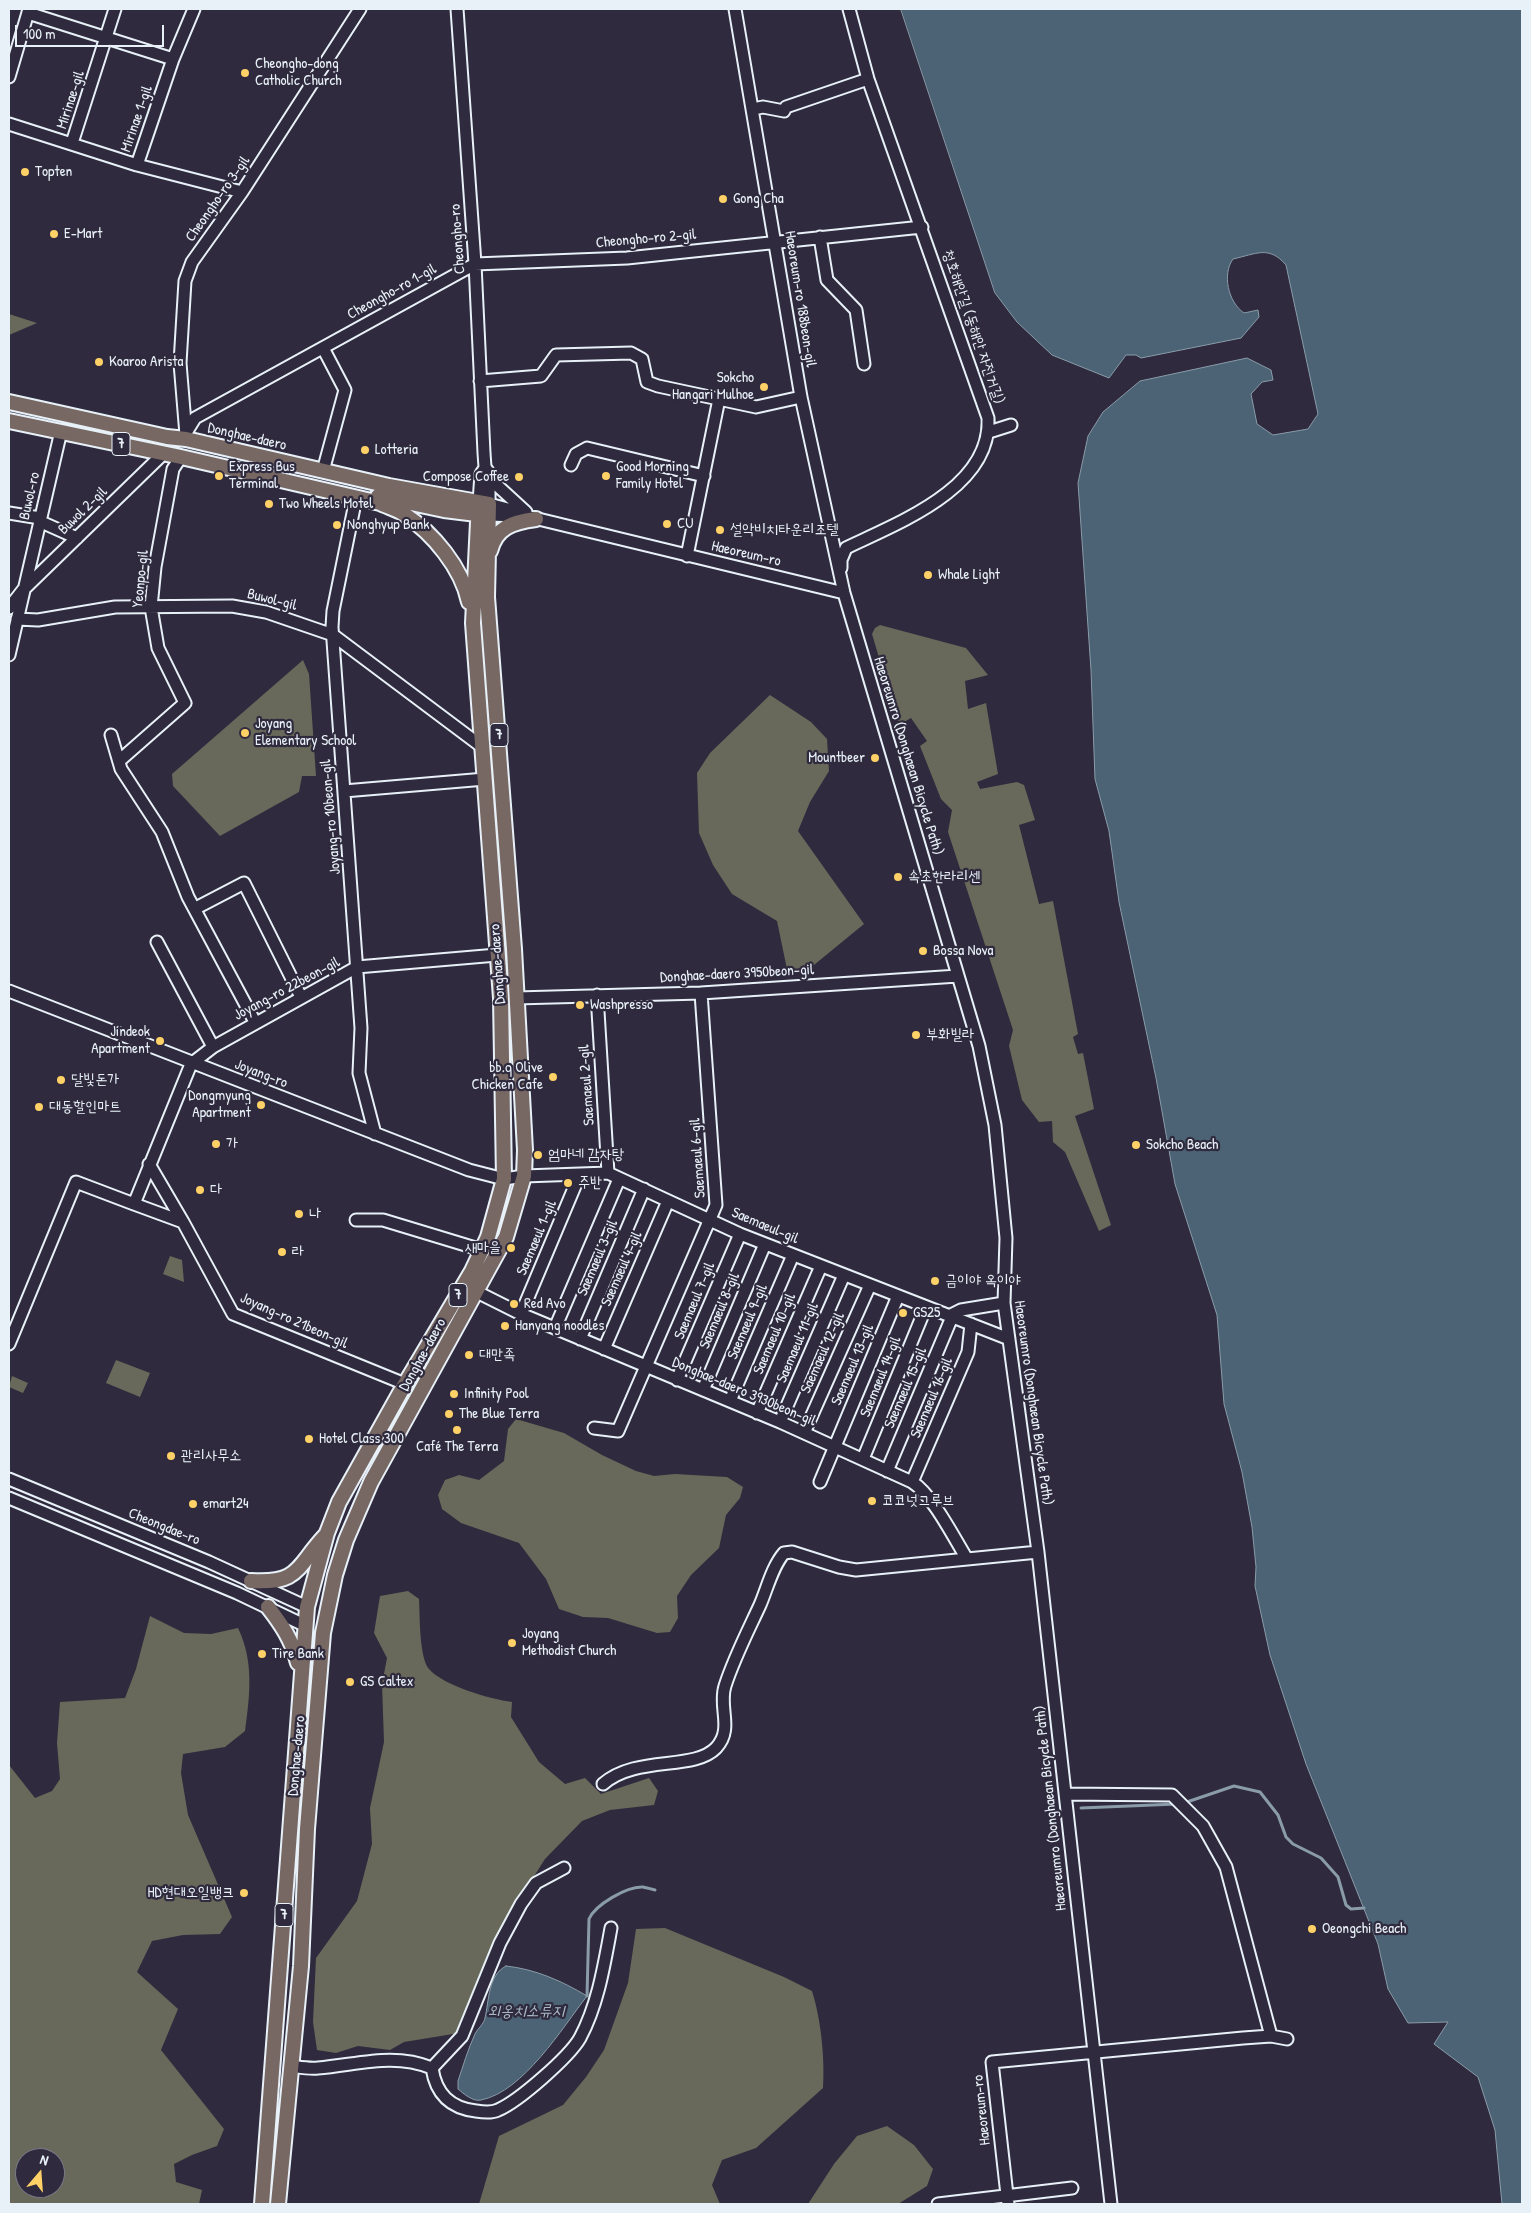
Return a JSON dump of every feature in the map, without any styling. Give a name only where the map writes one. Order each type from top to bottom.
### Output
[{"type":"main road","name":"Donghae-daero","points":[[9,402],[167,437],[186,435],[323,471],[483,509]]},
{"type":"main road","name":"Donghae-daero","points":[[9,421],[164,453],[356,498],[402,512],[421,526],[454,568],[466,587],[473,623],[501,998],[504,1179],[488,1237],[464,1286],[405,1384],[343,1494],[327,1533],[307,1607],[304,1625],[262,2204]]},
{"type":"main road","points":[[181,457],[186,435]]},
{"type":"main road","name":"Donghae-daero","points":[[304,486],[338,487],[444,510],[483,509]]},
{"type":"main road","name":"Donghae-daero","points":[[278,2204],[301,1966],[307,1829],[326,1616],[346,1540],[361,1502],[506,1237],[524,1176],[525,1150],[514,954],[487,597],[483,509]]},
{"type":"main road","name":"Donghae-daero","points":[[473,623],[483,509]]},
{"type":"main road","points":[[487,564],[493,540],[498,534],[517,521],[530,517]]},
{"type":"main road","points":[[497,955],[514,954]]},
{"type":"main road","points":[[251,1581],[270,1582],[293,1575],[327,1533]]},
{"type":"main road","points":[[268,1607],[286,1630],[294,1646],[301,1673]]},
{"type":"main road","points":[[307,1607],[326,1616]]},
{"type":"main road","points":[[304,1625],[323,1633]]},
{"type":"street","name":"Mirinae-gil","points":[[72,143],[115,9]]},
{"type":"street","name":"Mirinae 1-gil","points":[[194,9],[173,59],[137,165],[242,192]]},
{"type":"street","name":"Cheongho-ro 3-gil","points":[[186,435],[180,363],[186,281],[192,262],[242,192],[360,9]]},
{"type":"street","name":"Cheongho-ro","points":[[457,9],[475,264],[480,381],[487,473],[482,474],[483,509]]},
{"type":"street","name":"Haeoreum-ro 188beon-gil","points":[[736,9],[775,242],[776,260],[801,397],[844,592]]},
{"type":"street","name":"청호해안길 (동해안 자전거길)","points":[[850,9],[868,79],[922,227],[988,418],[989,432]]},
{"type":"street","points":[[9,77],[29,11],[173,59]]},
{"type":"street","points":[[753,109],[763,107],[784,111],[786,107],[868,79]]},
{"type":"street","points":[[9,124],[137,165]]},
{"type":"street","name":"Cheongho-ro 2-gil","points":[[475,264],[627,258],[922,227]]},
{"type":"street","points":[[820,237],[827,280],[856,310],[864,364]]},
{"type":"street","name":"Cheongho-ro 1-gil","points":[[186,435],[195,418],[475,264]]},
{"type":"street","points":[[323,348],[344,390],[323,471]]},
{"type":"street","points":[[480,381],[541,376],[556,355],[630,353],[642,359],[647,382],[756,407],[801,397]]},
{"type":"street","points":[[687,556],[719,399]]},
{"type":"street","points":[[844,592],[841,560],[846,548],[908,519],[941,498],[968,471],[986,447],[989,432],[1011,425]]},
{"type":"street","name":"Buwol-ro","points":[[9,655],[39,519],[61,431]]},
{"type":"street","points":[[571,465],[576,454],[587,448],[704,476]]},
{"type":"street","name":"Buwol 2-gil","points":[[9,608],[23,590],[164,453]]},
{"type":"street","name":"Yeonpo-gil","points":[[119,761],[185,703],[158,648],[151,607],[155,567],[173,469],[181,457]]},
{"type":"street","points":[[487,473],[530,517]]},
{"type":"street","name":"Joyang-ro 10beon-gil","points":[[356,498],[332,611],[361,1028],[360,1073],[375,1134]]},
{"type":"street","name":"Haeoreum-ro","points":[[483,509],[515,518],[530,517],[844,592]]},
{"type":"street","points":[[9,513],[39,519],[77,538]]},
{"type":"street","name":"Haeoreumro (Donghaean Bicycle Path)","points":[[844,592],[979,1046],[995,1124],[1006,1238],[1004,1303],[1038,1552],[1110,2204]]},
{"type":"street","name":"Buwol-gil","points":[[17,619],[38,620],[114,607],[232,606],[266,612],[333,635],[481,746]]},
{"type":"street","points":[[111,735],[121,768],[162,832],[188,897],[196,908],[255,1022]]},
{"type":"street","points":[[344,791],[485,779]]},
{"type":"street","points":[[196,908],[244,883],[301,997]]},
{"type":"street","points":[[157,942],[213,1047]]},
{"type":"street","name":"Joyang-ro 22beon-gil","points":[[191,1064],[213,1047],[255,1022],[357,967],[497,955]]},
{"type":"street","name":"Donghae-daero 3950beon-gil","points":[[516,998],[701,993],[958,976]]},
{"type":"street","name":"Joyang-ro","points":[[9,991],[191,1064],[469,1170],[504,1179]]},
{"type":"street","name":"Saemaeul 6-gil","points":[[594,1428],[618,1431],[716,1205],[701,993]]},
{"type":"street","name":"Saemaeul 2-gil","points":[[597,995],[608,1173]]},
{"type":"street","points":[[134,1204],[191,1064]]},
{"type":"street","name":"Joyang-ro 21beon-gil","points":[[149,1164],[233,1314],[405,1384]]},
{"type":"street","points":[[504,1179],[524,1176],[608,1173]]},
{"type":"street","name":"Saemaeul-gil","points":[[608,1173],[740,1234],[1009,1339]]},
{"type":"street","name":"Saemaeul 1-gil","points":[[521,1314],[580,1174]]},
{"type":"street","points":[[555,1328],[619,1179]]},
{"type":"street","points":[[9,1344],[76,1182],[183,1222]]},
{"type":"street","name":"Saemaeul 3-gil","points":[[580,1339],[644,1189]]},
{"type":"street","name":"Saemaeul 4-gil","points":[[604,1348],[668,1201]]},
{"type":"street","points":[[356,1220],[383,1220],[482,1250]]},
{"type":"street","name":"Saemaeul 7-gil","points":[[677,1380],[740,1234]]},
{"type":"street","name":"Saemaeul 8-gil","points":[[703,1390],[765,1244]]},
{"type":"street","name":"Saemaeul 9-gil","points":[[730,1401],[793,1255]]},
{"type":"street","name":"Saemaeul 10-gil","points":[[757,1413],[820,1266]]},
{"type":"street","name":"Saemaeul 11-gil","points":[[780,1422],[844,1275]]},
{"type":"street","name":"Saemaeul 12-gil","points":[[804,1433],[870,1285]]},
{"type":"street","name":"Donghae-daero 3930beon-gil","points":[[477,1292],[521,1314],[604,1348],[646,1368],[780,1422],[912,1482],[922,1489],[932,1501],[967,1559]]},
{"type":"street","name":"Saemaeul 13-gil","points":[[820,1482],[898,1296]]},
{"type":"street","points":[[950,1316],[961,1310],[1004,1303]]},
{"type":"street","name":"Saemaeul 14-gil","points":[[863,1459],[926,1307]]},
{"type":"street","name":"Saemaeul 15-gil","points":[[887,1470],[950,1316]]},
{"type":"street","name":"Saemaeul 16-gil","points":[[912,1482],[968,1352],[971,1324]]},
{"type":"street","name":"Cheongdae-ro","points":[[9,1479],[167,1544],[307,1607]]},
{"type":"street","points":[[9,1498],[268,1607],[304,1625]]},
{"type":"street","points":[[162,1562],[167,1544]]},
{"type":"street","points":[[602,1784],[616,1774],[637,1766],[701,1758],[710,1753],[722,1741],[726,1726],[725,1686],[784,1553],[792,1552],[839,1567],[856,1570],[1038,1552]]},
{"type":"street","points":[[1066,1794],[1172,1795],[1203,1826],[1226,1866],[1271,2036]]},
{"type":"street","points":[[432,2068],[462,2036],[500,1943],[521,1904],[536,1883],[564,1868]]},
{"type":"street","points":[[432,2068],[444,2099],[452,2105],[466,2110],[497,2111],[528,2089],[557,2065],[579,2040],[602,1978],[611,1928]]},
{"type":"street","points":[[1093,2052],[1271,2036],[1287,2039]]},
{"type":"street","name":"Haeoreum-ro","points":[[1007,2200],[992,2062],[1093,2052]]},
{"type":"street","points":[[291,2066],[317,2068],[359,2061],[416,2061],[432,2068]]},
{"type":"street","points":[[938,2204],[1007,2200],[1072,2188]]},
{"type":"green space","points":[[9,314],[37,323],[9,335]]},
{"type":"green space","points":[[880,625],[966,648],[988,675],[965,681],[968,709],[986,703],[998,774],[977,782],[980,789],[1017,782],[1024,785],[1035,820],[1019,825],[1039,904],[1053,901],[1078,1034],[1073,1037],[1078,1054],[1083,1053],[1094,1109],[1075,1116],[1111,1225],[1099,1231],[1065,1152],[1053,1142],[1052,1121],[1039,1122],[1022,1100],[1009,1046],[1013,1030],[948,832],[952,810],[941,799],[920,746],[927,741],[911,718],[899,725],[872,634],[875,628]]},
{"type":"green space","points":[[303,660],[309,674],[316,776],[302,776],[299,792],[220,836],[173,786],[172,774]]},
{"type":"green space","points":[[770,695],[811,722],[827,739],[829,771],[810,802],[798,831],[864,924],[803,974],[788,974],[777,921],[732,894],[713,865],[699,833],[697,773],[710,753]]},
{"type":"green space","points":[[170,1256],[182,1260],[184,1282],[163,1274]]},
{"type":"green space","points":[[116,1360],[150,1373],[140,1397],[106,1383]]},
{"type":"green space","points":[[12,1376],[28,1383],[23,1393],[9,1387]]},
{"type":"green space","points":[[516,1419],[564,1433],[602,1455],[636,1471],[654,1476],[675,1474],[727,1477],[743,1487],[740,1498],[726,1515],[719,1548],[691,1575],[677,1596],[678,1618],[670,1632],[657,1633],[608,1618],[583,1617],[559,1609],[546,1579],[519,1543],[461,1523],[442,1509],[438,1495],[445,1480],[459,1475],[479,1480],[504,1461],[508,1429]]},
{"type":"green space","points":[[408,1591],[419,1599],[423,1655],[429,1669],[445,1681],[456,1686],[480,1695],[512,1702],[511,1717],[539,1762],[565,1784],[585,1778],[601,1794],[649,1778],[658,1791],[654,1805],[610,1810],[582,1821],[545,1859],[512,1911],[459,2033],[404,2042],[390,2050],[358,2046],[336,2053],[317,2050],[313,2022],[316,1958],[357,1901],[372,1844],[370,1808],[384,1742],[382,1684],[387,1658],[374,1633],[380,1596]]},
{"type":"green space","points":[[150,1616],[184,1633],[211,1634],[238,1628],[247,1653],[249,1666],[249,1691],[245,1731],[225,1747],[183,1754],[181,1773],[188,1815],[232,1917],[220,1934],[183,1935],[152,1941],[137,1972],[178,2009],[161,2050],[224,2129],[217,2146],[174,2164],[176,2182],[202,2190],[199,2204],[9,2204],[9,1765],[35,1798],[52,1791],[60,1779],[57,1743],[60,1702],[125,1698],[136,1669]]},
{"type":"green space","points":[[665,1928],[784,1977],[812,1991],[822,2039],[823,2088],[756,2148],[722,2160],[712,2185],[720,2204],[479,2204],[499,2136],[563,2105],[586,2077],[604,2050],[628,1983],[636,1929]]},
{"type":"green space","points":[[887,2126],[914,2145],[933,2169],[927,2186],[898,2204],[808,2204],[834,2164],[857,2136]]},
{"type":"water","points":[[901,9],[1522,9],[1522,2204],[1502,2204],[1495,2130],[1478,2077],[1434,2044],[1448,2022],[1408,2023],[1388,1989],[1378,1944],[1306,1764],[1270,1655],[1255,1586],[1256,1567],[1252,1527],[1242,1472],[1224,1404],[1217,1315],[1175,1184],[1156,1078],[1119,902],[1109,831],[1095,779],[1091,670],[1078,483],[1088,436],[1103,412],[1140,381],[1247,358],[1271,370],[1273,380],[1262,382],[1251,394],[1257,424],[1273,435],[1308,429],[1318,414],[1286,265],[1274,255],[1268,253],[1255,253],[1233,259],[1227,280],[1234,302],[1244,313],[1258,310],[1259,317],[1241,338],[1141,358],[1136,355],[1126,355],[1109,378],[1052,355],[1017,322],[995,293]]},
{"type":"water","name":"외옹치소류지","points":[[506,1966],[548,1976],[587,1996],[541,2057],[527,2072],[497,2095],[475,2100],[458,2089],[458,2081],[472,2040],[484,2020],[492,1982],[500,1970]]},
{"type":"waterway","points":[[1184,1803],[1234,1786],[1260,1792],[1278,1815],[1286,1837],[1293,1844],[1321,1858],[1338,1877],[1346,1905],[1351,1909],[1364,1908]]},
{"type":"waterway","points":[[1081,1808],[1177,1804]]},
{"type":"waterway","points":[[587,1996],[589,1919],[592,1914],[605,1902],[620,1893],[643,1887],[655,1890]]},
{"type":"place","name":"Cheongho-dong Catholic Church","points":[[245,73]]},
{"type":"place","name":"Topten","points":[[25,172]]},
{"type":"place","name":"Gong Cha","points":[[723,199]]},
{"type":"place","name":"E-Mart","points":[[54,234]]},
{"type":"place","name":"Koaroo Arista","points":[[99,362]]},
{"type":"place","name":"Sokcho Hangari Mulhoe","points":[[764,387]]},
{"type":"place","name":"Lotteria","points":[[365,450]]},
{"type":"place","name":"Express Bus Terminal","points":[[219,476]]},
{"type":"place","name":"Good Morning Family Hotel","points":[[606,476]]},
{"type":"place","name":"Compose Coffee","points":[[519,477]]},
{"type":"place","name":"Two Wheels Motel","points":[[269,504]]},
{"type":"place","name":"CU","points":[[667,524]]},
{"type":"place","name":"Nonghyup Bank","points":[[337,525]]},
{"type":"place","name":"설악비치타운리조텔","points":[[720,530]]},
{"type":"place","name":"Whale Light","points":[[928,575]]},
{"type":"place","name":"Joyang Elementary School","points":[[245,733]]},
{"type":"place","name":"Mountbeer","points":[[875,758]]},
{"type":"place","name":"속초한라리센","points":[[898,877]]},
{"type":"place","name":"Bossa Nova","points":[[923,951]]},
{"type":"place","name":"Washpresso","points":[[580,1005]]},
{"type":"place","name":"부화빌라","points":[[916,1035]]},
{"type":"place","name":"Jindeok Apartment","points":[[160,1041]]},
{"type":"place","name":"bb.q Olive Chicken Cafe","points":[[553,1077]]},
{"type":"place","name":"달빛돈가","points":[[61,1080]]},
{"type":"place","name":"Dongmyung Apartment","points":[[261,1105]]},
{"type":"place","name":"대동할인마트","points":[[39,1107]]},
{"type":"place","name":"가","points":[[216,1144]]},
{"type":"place","name":"Sokcho Beach","points":[[1136,1145]]},
{"type":"place","name":"엄마네 감자탕","points":[[538,1155]]},
{"type":"place","name":"주반","points":[[568,1183]]},
{"type":"place","name":"다","points":[[200,1190]]},
{"type":"place","name":"나","points":[[299,1214]]},
{"type":"place","name":"새마을","points":[[511,1248]]},
{"type":"place","name":"라","points":[[282,1252]]},
{"type":"place","name":"금이야 옥이야","points":[[935,1281]]},
{"type":"place","name":"Red Avo","points":[[514,1304]]},
{"type":"place","name":"GS25","points":[[903,1313]]},
{"type":"place","name":"Hanyang noodles","points":[[505,1326]]},
{"type":"place","name":"대만족","points":[[469,1355]]},
{"type":"place","name":"Infinity Pool","points":[[454,1394]]},
{"type":"place","name":"The Blue Terra","points":[[449,1414]]},
{"type":"place","name":"Café The Terra","points":[[457,1430]]},
{"type":"place","name":"Hotel Class 300","points":[[309,1439]]},
{"type":"place","name":"관리사무소","points":[[171,1456]]},
{"type":"place","name":"코코넛그루브","points":[[872,1501]]},
{"type":"place","name":"emart24","points":[[193,1504]]},
{"type":"place","name":"Joyang Methodist Church","points":[[512,1643]]},
{"type":"place","name":"Tire Bank","points":[[262,1654]]},
{"type":"place","name":"GS Caltex","points":[[350,1682]]},
{"type":"place","name":"HD현대오일뱅크","points":[[244,1893]]},
{"type":"place","name":"Oeongchi Beach","points":[[1312,1929]]}]
